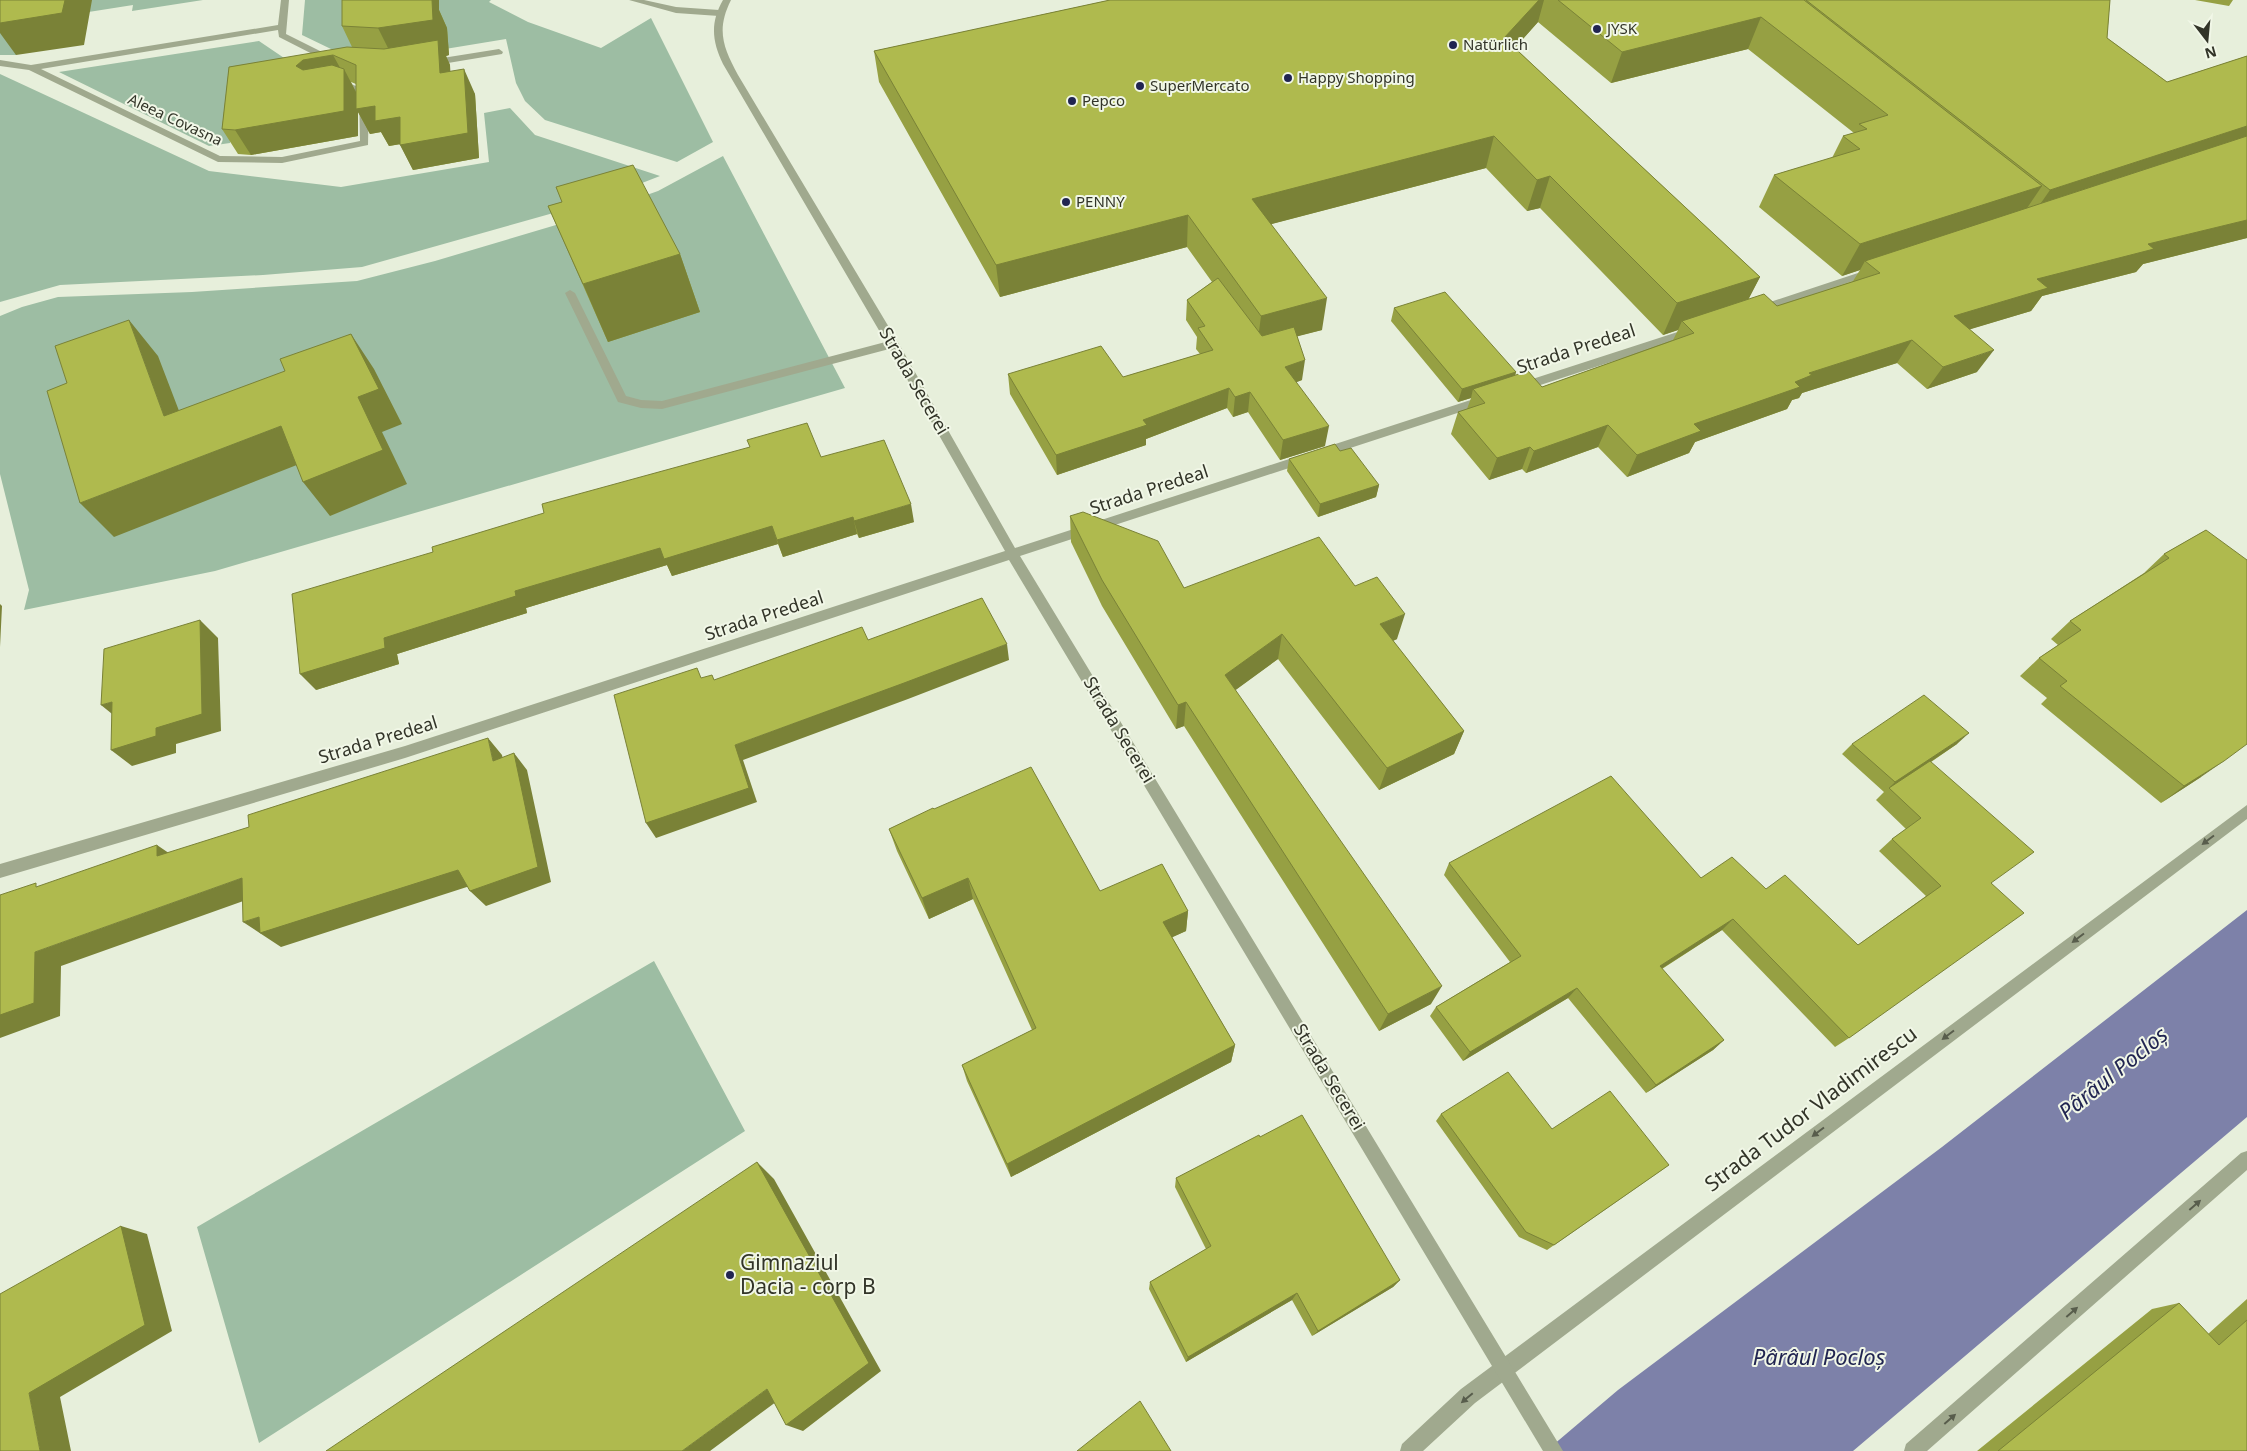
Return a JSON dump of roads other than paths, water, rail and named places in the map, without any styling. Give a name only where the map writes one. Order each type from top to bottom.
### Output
[{"type":"street","points":[[285,0],[282,35],[344,66]]},
{"type":"street","points":[[633,0],[676,10],[719,13]]},
{"type":"street","name":"Strada Secerei","points":[[727,0],[719,13],[717,36],[723,57],[893,344],[1012,555],[1506,1368],[1554,1451]]},
{"type":"street","name":"Aleea Covasna","points":[[0,64],[31,68],[282,27]]},
{"type":"street","points":[[422,65],[500,52]]},
{"type":"street","name":"Aleea Covasna","points":[[31,68],[218,158],[282,160],[365,143],[364,92],[347,85],[325,89]]},
{"type":"street","points":[[1747,313],[1885,267]]},
{"type":"street","points":[[570,293],[622,399],[641,404],[662,404],[893,344]]},
{"type":"street","name":"Strada Predeal","points":[[1512,390],[1700,328]]},
{"type":"street","name":"Strada Predeal","points":[[0,872],[405,752],[1494,396]]},
{"type":"street","name":"Strada Tudor Vladimirescu","points":[[1409,1451],[1468,1396],[2247,811]]},
{"type":"street","points":[[1913,1451],[2247,1159]]},
{"type":"water","name":"Pârâul Pocloș","points":[[2247,910],[2247,1117],[1853,1451],[1546,1451],[1618,1390],[1942,1147]]},
{"type":"place","name":"JYSK","points":[[1597,29]]},
{"type":"place","name":"Natürlich","points":[[1453,45]]},
{"type":"place","name":"Happy Shopping","points":[[1288,78]]},
{"type":"place","name":"SuperMercato","points":[[1140,86]]},
{"type":"place","name":"Pepco","points":[[1072,101]]},
{"type":"place","name":"PENNY","points":[[1066,202]]},
{"type":"place","name":"Gimnaziul Dacia - corp B","points":[[730,1275]]}]
